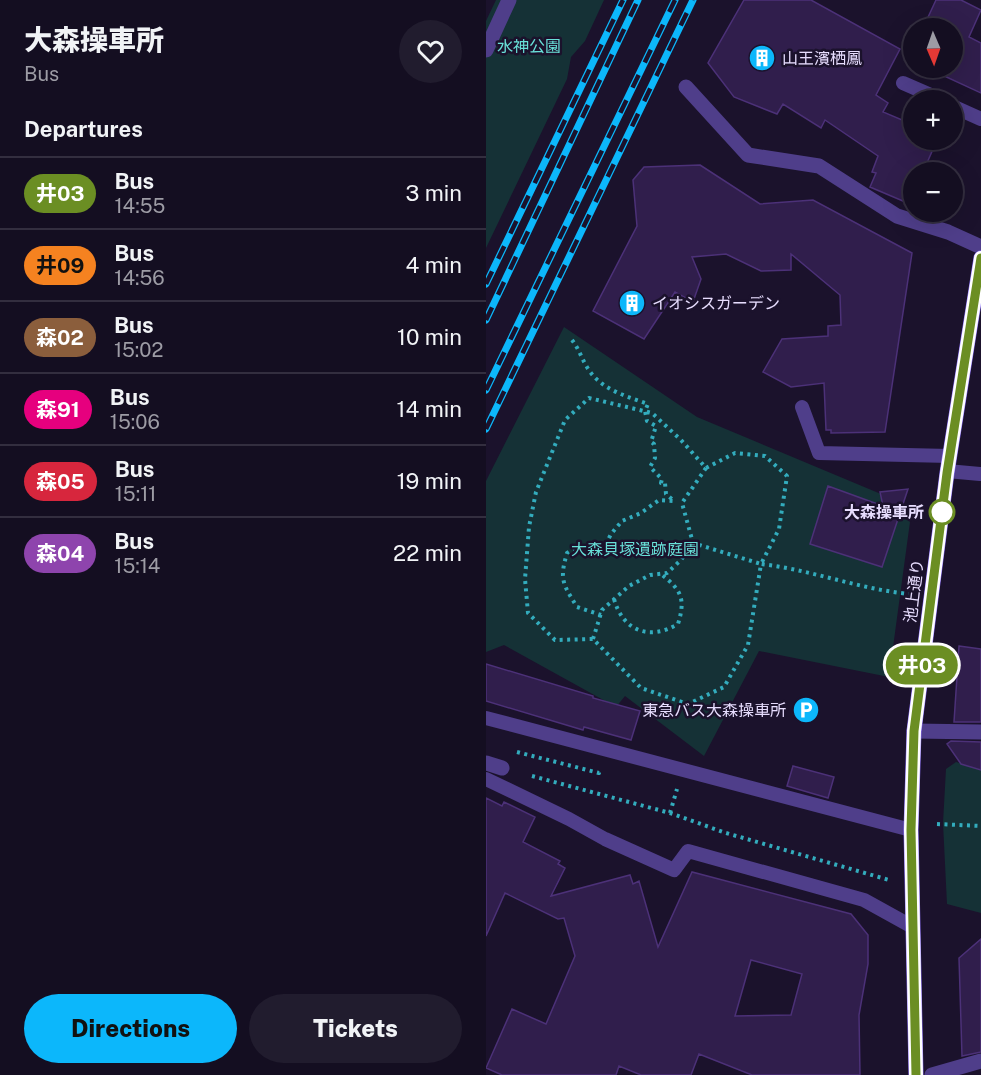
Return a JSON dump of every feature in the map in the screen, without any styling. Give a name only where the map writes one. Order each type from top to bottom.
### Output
[{"type":"main road","name":"池上通り","points":[[916,1075],[911,830],[914,731],[949,464],[981,258]]},
{"type":"street","points":[[486,50],[509,0]]},
{"type":"street","points":[[686,87],[748,155],[819,166],[897,216],[948,232],[981,247]]},
{"type":"street","points":[[914,731],[981,732]]},
{"type":"street","points":[[486,764],[502,768]]},
{"type":"street","points":[[932,1075],[981,1061]]},
{"type":"lane","points":[[903,83],[919,90]]},
{"type":"lane","points":[[963,111],[981,119]]},
{"type":"lane","points":[[802,407],[819,453],[949,464],[980,474]]},
{"type":"lane","points":[[486,718],[911,830]]},
{"type":"lane","points":[[486,779],[674,870],[688,851],[864,900],[912,926]]},
{"type":"path","points":[[572,340],[591,374],[617,393],[648,404],[645,411],[647,421],[656,426],[651,442],[654,444],[655,458],[650,467],[662,479],[661,483],[665,483],[666,494],[674,501],[659,500],[641,513],[622,521],[611,534],[600,556],[582,544],[567,553],[561,574],[566,589],[577,608],[601,615]]},
{"type":"path","points":[[693,543],[682,504],[706,468],[735,453],[765,456],[787,476],[779,530],[761,564],[748,645],[724,687],[688,704],[641,688],[593,639],[555,640],[528,613],[525,579],[529,527],[536,492],[565,420],[589,398],[652,413],[706,468]]},
{"type":"path","points":[[593,639],[602,610],[629,586],[650,575],[667,573],[681,560],[693,543]]},
{"type":"path","points":[[693,543],[761,564],[788,567],[887,592],[909,594]]},
{"type":"path","points":[[614,599],[619,616],[626,623],[640,631],[664,632],[678,624],[683,607],[677,587],[660,573]]},
{"type":"path","points":[[508,750],[599,773],[601,765]]},
{"type":"path","points":[[502,768],[670,813],[726,833],[889,880]]},
{"type":"path","points":[[937,824],[981,826]]},
{"type":"green space","name":"水神公園","points":[[496,0],[604,0],[585,41],[571,57],[567,79],[486,248],[486,21]]},
{"type":"green space","name":"大森貝塚遺跡庭園","points":[[564,327],[697,417],[912,507],[889,677],[759,651],[704,756],[625,696],[616,707],[504,645],[486,652],[486,481]]},
{"type":"green space","points":[[956,762],[981,769],[981,913],[947,904],[943,823],[946,769]]},
{"type":"building","name":"山王濱栖鳳","points":[[744,0],[811,0],[900,49],[876,95],[888,103],[883,112],[903,120],[903,150],[933,150],[927,162],[903,162],[903,201],[870,187],[876,173],[872,172],[878,156],[825,120],[821,128],[783,104],[777,114],[734,97],[708,63]]},
{"type":"building","points":[[936,0],[961,0],[981,10],[969,37],[981,43],[981,93],[949,78],[963,78],[963,18],[928,18]]},
{"type":"building","name":"イオシスガーデン","points":[[700,165],[760,204],[813,200],[912,253],[885,432],[831,433],[831,430],[826,430],[824,383],[791,387],[763,372],[782,339],[828,336],[828,326],[841,325],[840,295],[791,254],[791,270],[761,271],[726,254],[692,257],[701,279],[693,302],[675,292],[644,339],[593,311],[637,226],[633,180],[644,167]]},
{"type":"building","points":[[828,486],[883,506],[880,492],[908,489],[882,567],[810,544]]},
{"type":"building","points":[[959,646],[981,649],[981,722],[954,722]]},
{"type":"building","points":[[486,664],[640,711],[631,740],[584,727],[583,730],[486,701]]},
{"type":"building","points":[[951,741],[981,742],[981,770],[961,764],[947,744]]},
{"type":"building","points":[[793,766],[834,777],[828,798],[787,786]]},
{"type":"building","points":[[486,798],[502,806],[504,802],[535,817],[523,842],[560,861],[558,864],[565,868],[551,896],[630,875],[633,884],[639,881],[658,947],[692,872],[851,914],[868,935],[868,964],[859,1015],[860,1075],[752,1075],[699,1054],[691,1075],[641,1075],[619,1066],[616,1075],[502,1075],[486,1068],[512,1009],[546,1024],[575,956],[564,918],[558,919],[505,893],[486,936]],"holes":[[[751,960],[802,974],[791,1015],[735,1016]]]},
{"type":"building","points":[[981,939],[981,1052],[962,1056],[959,958]]},
{"type":"railway","points":[[486,284],[623,0]]},
{"type":"railway","points":[[486,320],[638,0]]},
{"type":"railway","points":[[486,390],[675,0]]},
{"type":"railway","points":[[486,429],[693,0]]},
{"type":"bus line","name":"井03","points":[[916,1075],[911,830],[914,731],[947,473],[981,258]]},
{"type":"place","name":"山王濱栖鳳","points":[[762,58]]},
{"type":"place","name":"イオシスガーデン","points":[[632,303]]},
{"type":"place","name":"大森操車所","points":[[942,512]]},
{"type":"place","name":"東急バス大森操車所","points":[[806,710]]}]
